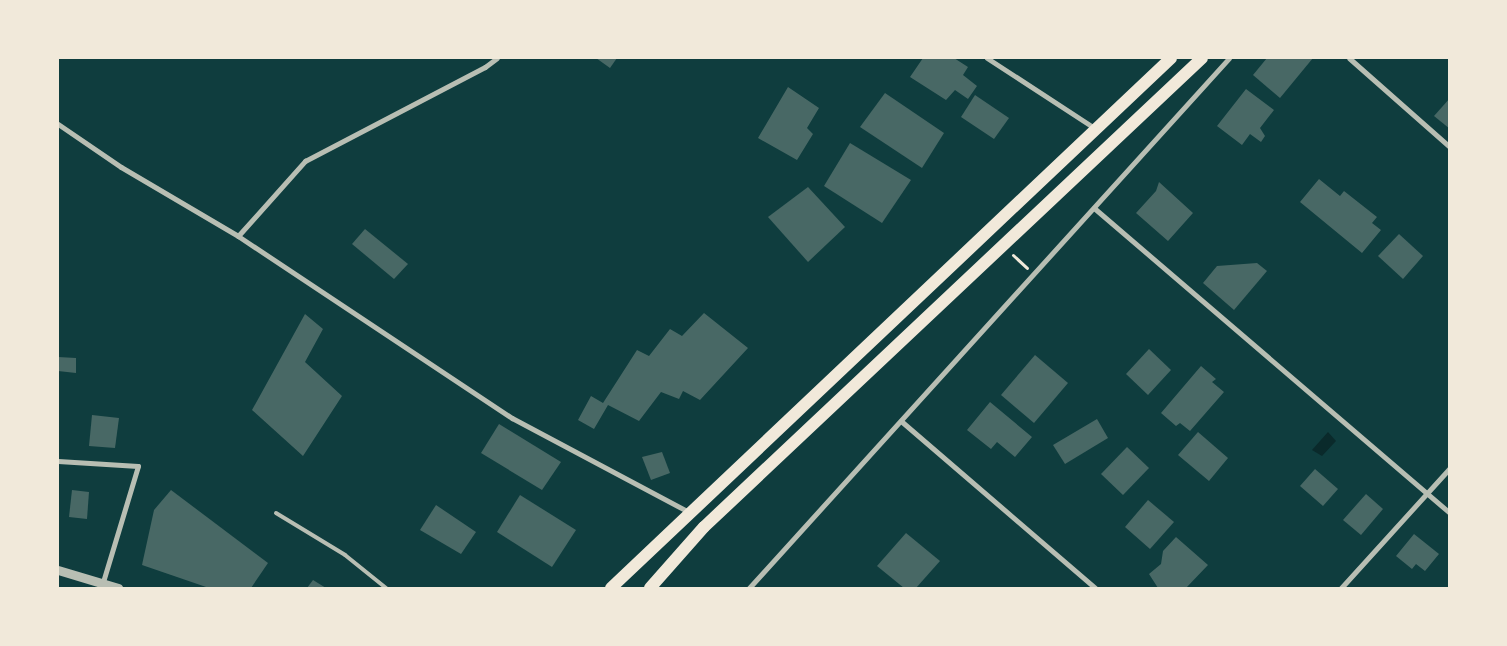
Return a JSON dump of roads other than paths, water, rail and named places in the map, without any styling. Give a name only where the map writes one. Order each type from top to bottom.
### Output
[{"type":"main road","points":[[611,588],[688,512],[1171,58]]},
{"type":"main road","points":[[650,588],[704,527],[1202,58]]},
{"type":"street","points":[[238,236],[305,161],[485,67],[497,58]]},
{"type":"street","points":[[987,58],[1096,129]]},
{"type":"street","points":[[750,588],[1229,58]]},
{"type":"street","points":[[1349,58],[1450,147]]},
{"type":"street","points":[[58,124],[121,167],[238,236],[512,418],[688,512]]},
{"type":"street","points":[[1094,208],[1450,513]]},
{"type":"street","points":[[901,421],[1095,588]]},
{"type":"street","points":[[58,461],[138,466],[103,582]]},
{"type":"street","points":[[1341,588],[1450,468]]},
{"type":"street","points":[[58,570],[118,588]]},
{"type":"lane","points":[[276,512],[345,556],[386,588]]},
{"type":"water","points":[[1328,432],[1336,441],[1322,456],[1312,450]]}]
